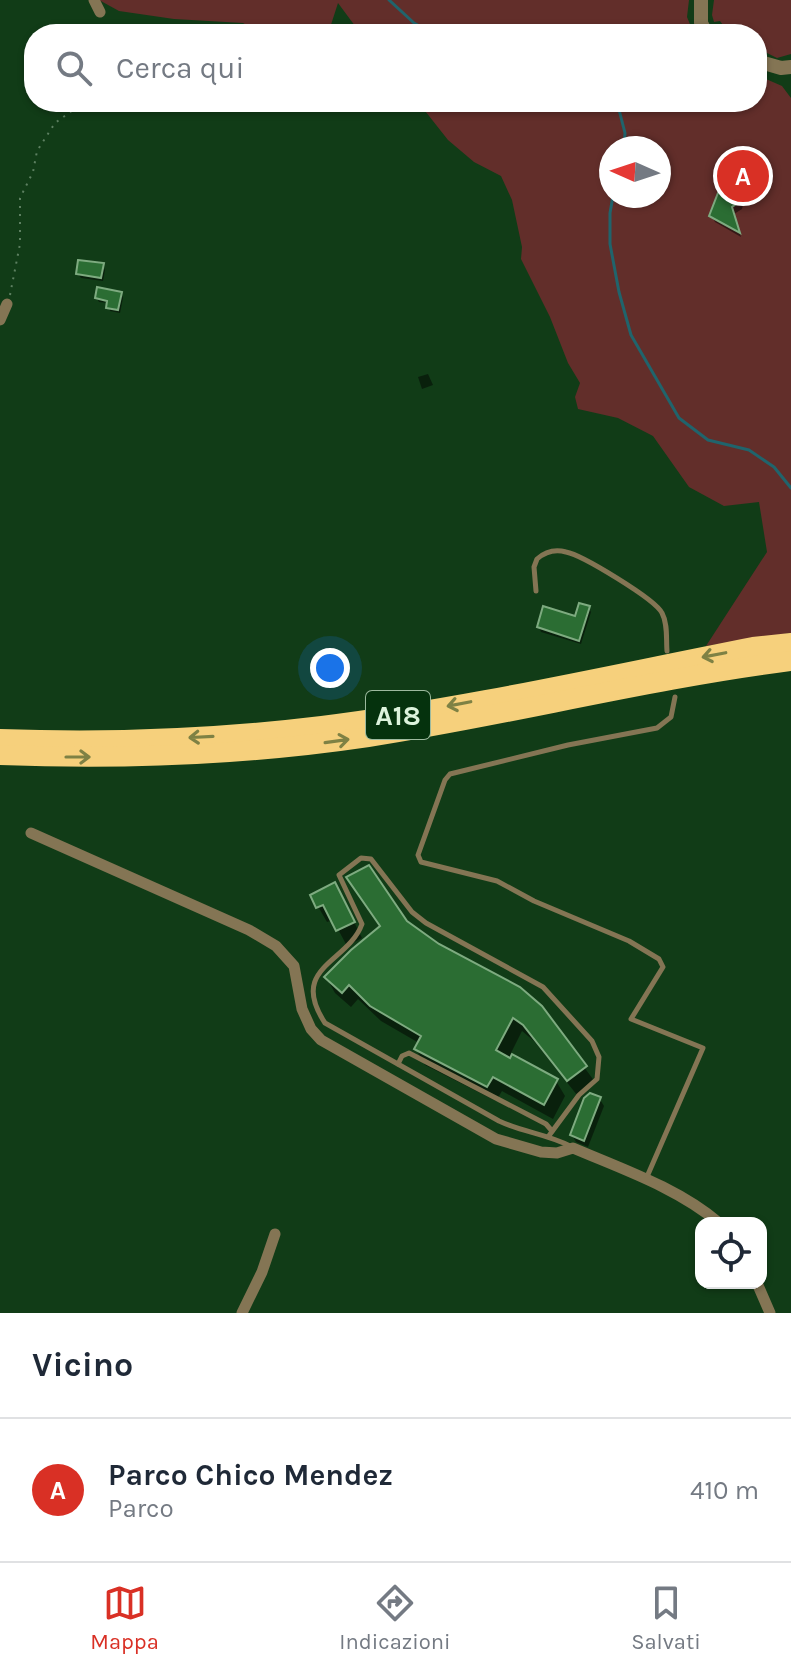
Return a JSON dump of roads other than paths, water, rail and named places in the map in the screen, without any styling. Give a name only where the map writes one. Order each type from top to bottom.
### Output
[{"type":"highway","name":"A18","points":[[673,673],[753,647],[791,643]]},
{"type":"highway","name":"A18","points":[[0,739],[161,739],[279,731],[673,673],[791,661]]},
{"type":"highway","name":"A18","points":[[0,755],[161,756],[280,748],[420,728],[617,682]]},
{"type":"street","points":[[94,0],[100,12]]},
{"type":"street","points":[[701,0],[702,24]]},
{"type":"street","points":[[767,64],[791,67]]},
{"type":"street","points":[[767,67],[791,82]]},
{"type":"street","points":[[0,320],[7,304]]},
{"type":"street","points":[[31,833],[249,930],[276,946],[294,966],[302,1009],[311,1029],[321,1040],[496,1139],[541,1152],[557,1153],[573,1148],[646,1180],[712,1217]]},
{"type":"street","points":[[242,1313],[262,1272],[275,1234]]},
{"type":"street","points":[[760,1289],[770,1313]]},
{"type":"lane","points":[[536,591],[534,567],[537,559],[552,551],[574,553],[643,595],[661,610],[673,673],[671,717],[657,728],[568,745],[450,774],[445,780],[418,855],[421,862],[505,885],[534,901],[629,941],[659,959],[663,967],[631,1019],[703,1048],[646,1180]]},
{"type":"lane","points":[[617,682],[673,673]]},
{"type":"lane","points":[[617,682],[673,673]]},
{"type":"lane","points":[[548,1137],[579,1095],[597,1079],[599,1057],[592,1041],[543,987],[426,923],[403,902],[371,859],[361,858],[339,875],[362,924],[358,934],[315,978],[314,997],[325,1023],[499,1121],[573,1148]]},
{"type":"lane","points":[[398,1064],[402,1056],[409,1053],[546,1124],[552,1131]]},
{"type":"waterway","points":[[389,0],[416,24]]},
{"type":"waterway","points":[[620,112],[625,136]]},
{"type":"waterway","points":[[611,208],[610,244],[631,335],[679,418],[708,440],[749,450],[774,467],[791,488]]},
{"type":"place","name":"Parco Chico Mendez","points":[[743,176]]}]
